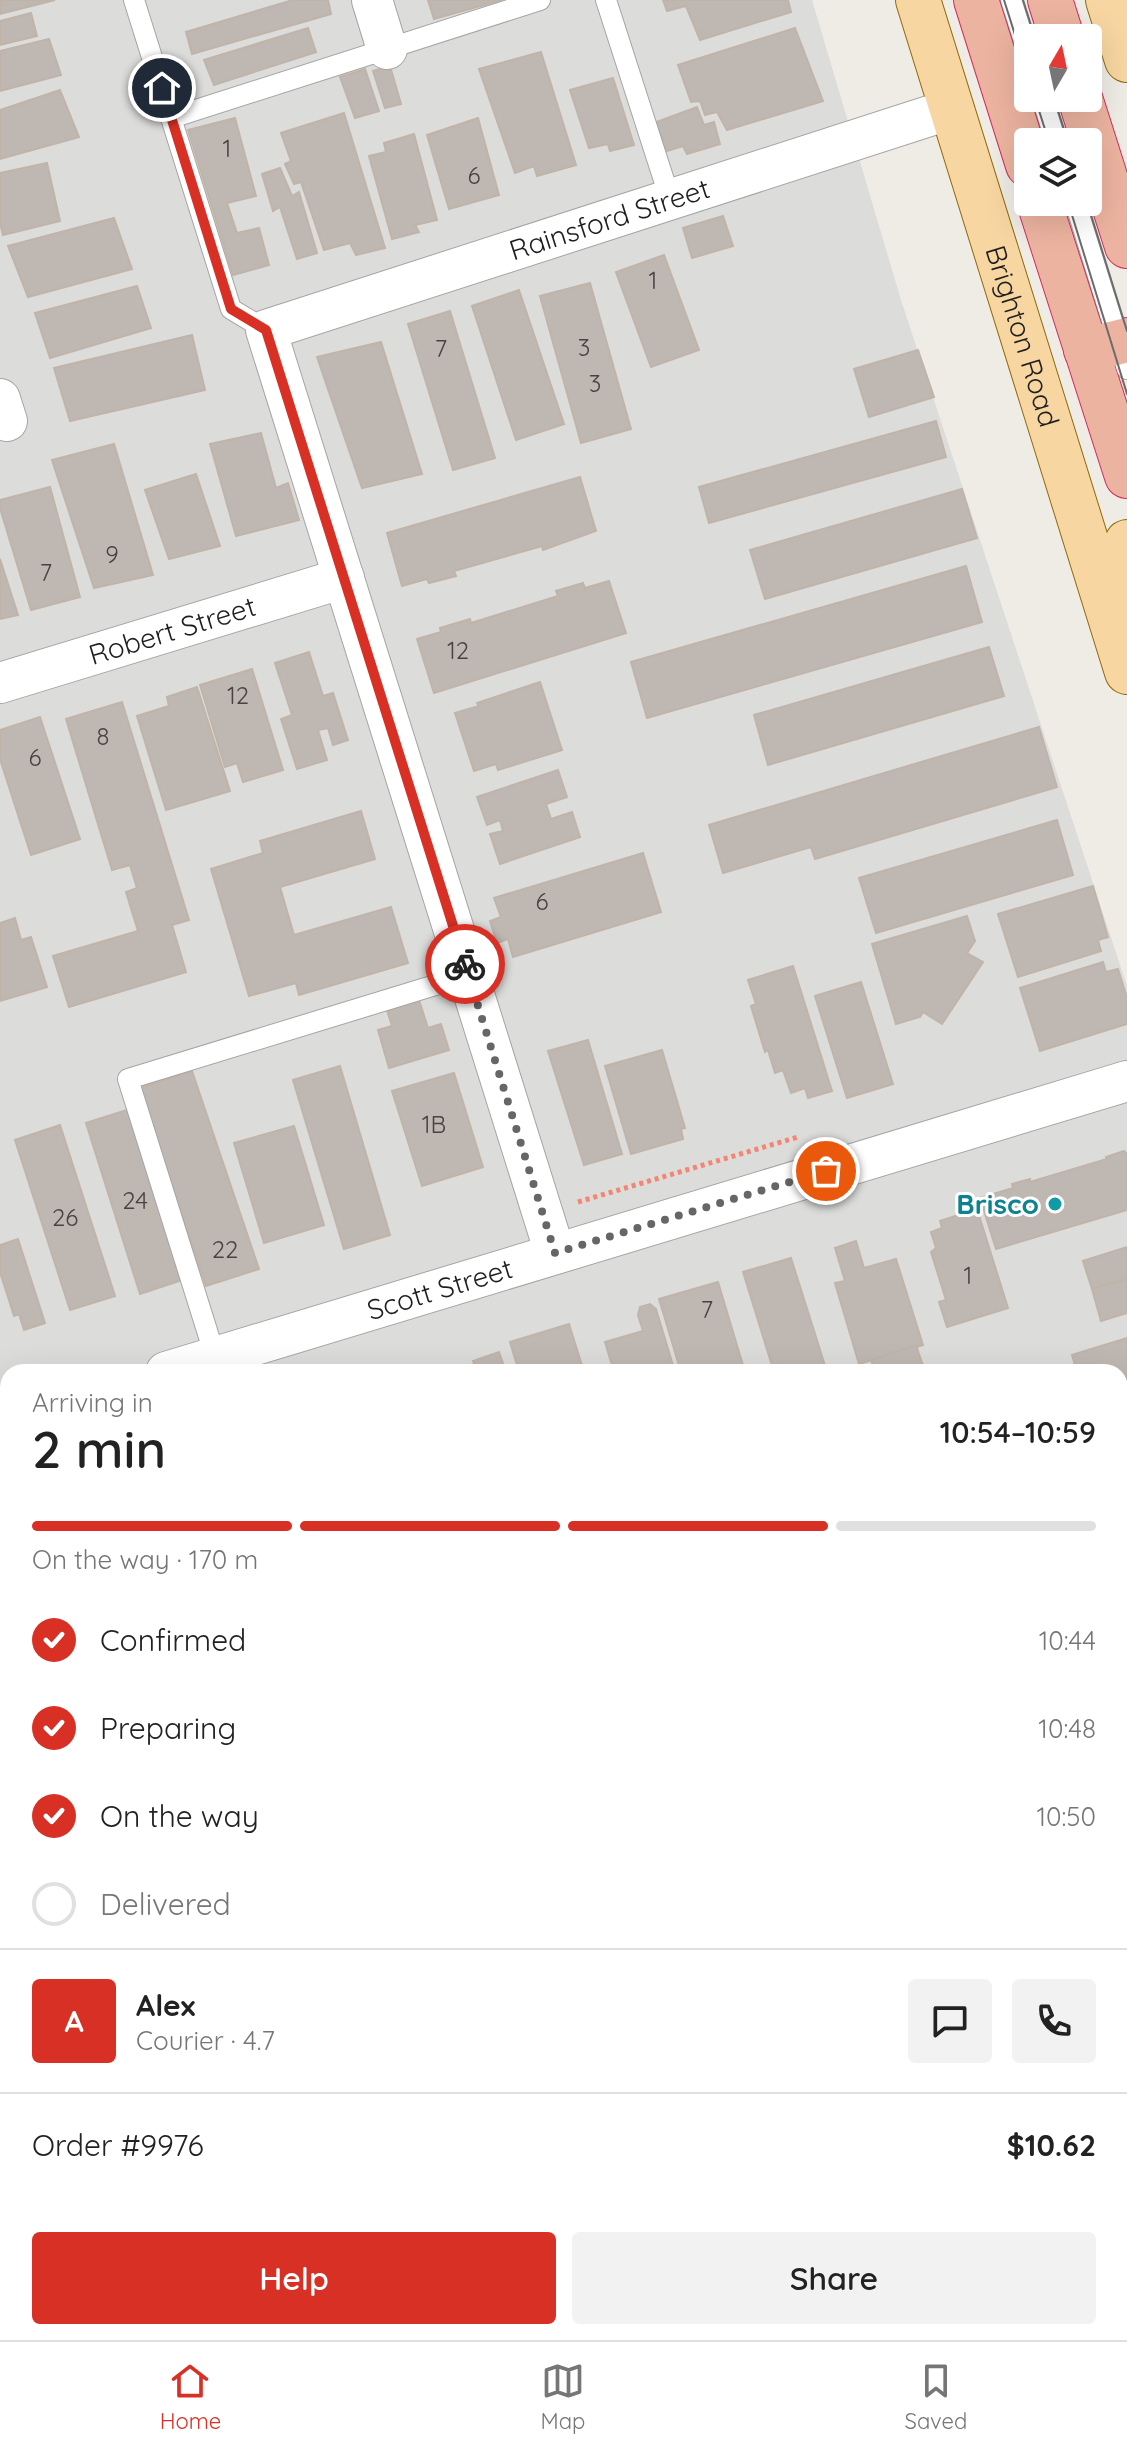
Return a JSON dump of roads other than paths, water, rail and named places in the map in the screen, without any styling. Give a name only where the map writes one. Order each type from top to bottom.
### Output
[{"type":"highway","points":[[976,0],[1016,128]]},
{"type":"highway","points":[[1050,0],[1058,24]]},
{"type":"highway","points":[[1084,112],[1127,246]]},
{"type":"highway","name":"Brighton Road","points":[[1046,216],[1115,350],[1127,476]]},
{"type":"main road","name":"Brighton Road","points":[[918,0],[1127,672]]},
{"type":"main road","points":[[1108,0],[1127,60]]},
{"type":"main road","points":[[1011,295],[1070,346],[1115,350]]},
{"type":"main road","points":[[1113,628],[1127,542]]},
{"type":"street","points":[[372,0],[387,49]]},
{"type":"street","name":"Rainsford Street","points":[[266,330],[951,109]]},
{"type":"street","points":[[266,330],[555,1253]]},
{"type":"street","name":"Robert Street","points":[[0,683],[344,578]]},
{"type":"street","name":"Scott Street","points":[[190,1364],[1127,1081]]},
{"type":"lane","points":[[134,0],[231,309],[266,330]]},
{"type":"lane","points":[[171,118],[540,0]]},
{"type":"lane","points":[[606,0],[670,199]]},
{"type":"lane","points":[[1011,0],[1019,24]]},
{"type":"lane","points":[[1079,216],[1115,350]]},
{"type":"lane","points":[[215,1356],[128,1079],[468,975]]},
{"type":"tram line","points":[[1004,0],[1014,32]]},
{"type":"tram line","points":[[1023,0],[1031,24]]},
{"type":"tram line","points":[[1039,112],[1045,128]]},
{"type":"tram line","points":[[1058,112],[1064,128]]},
{"type":"tram line","points":[[1072,216],[1127,394]]},
{"type":"tram line","points":[[1091,216],[1127,331]]},
{"type":"place","name":"Brisco","points":[[1055,1204]]}]
